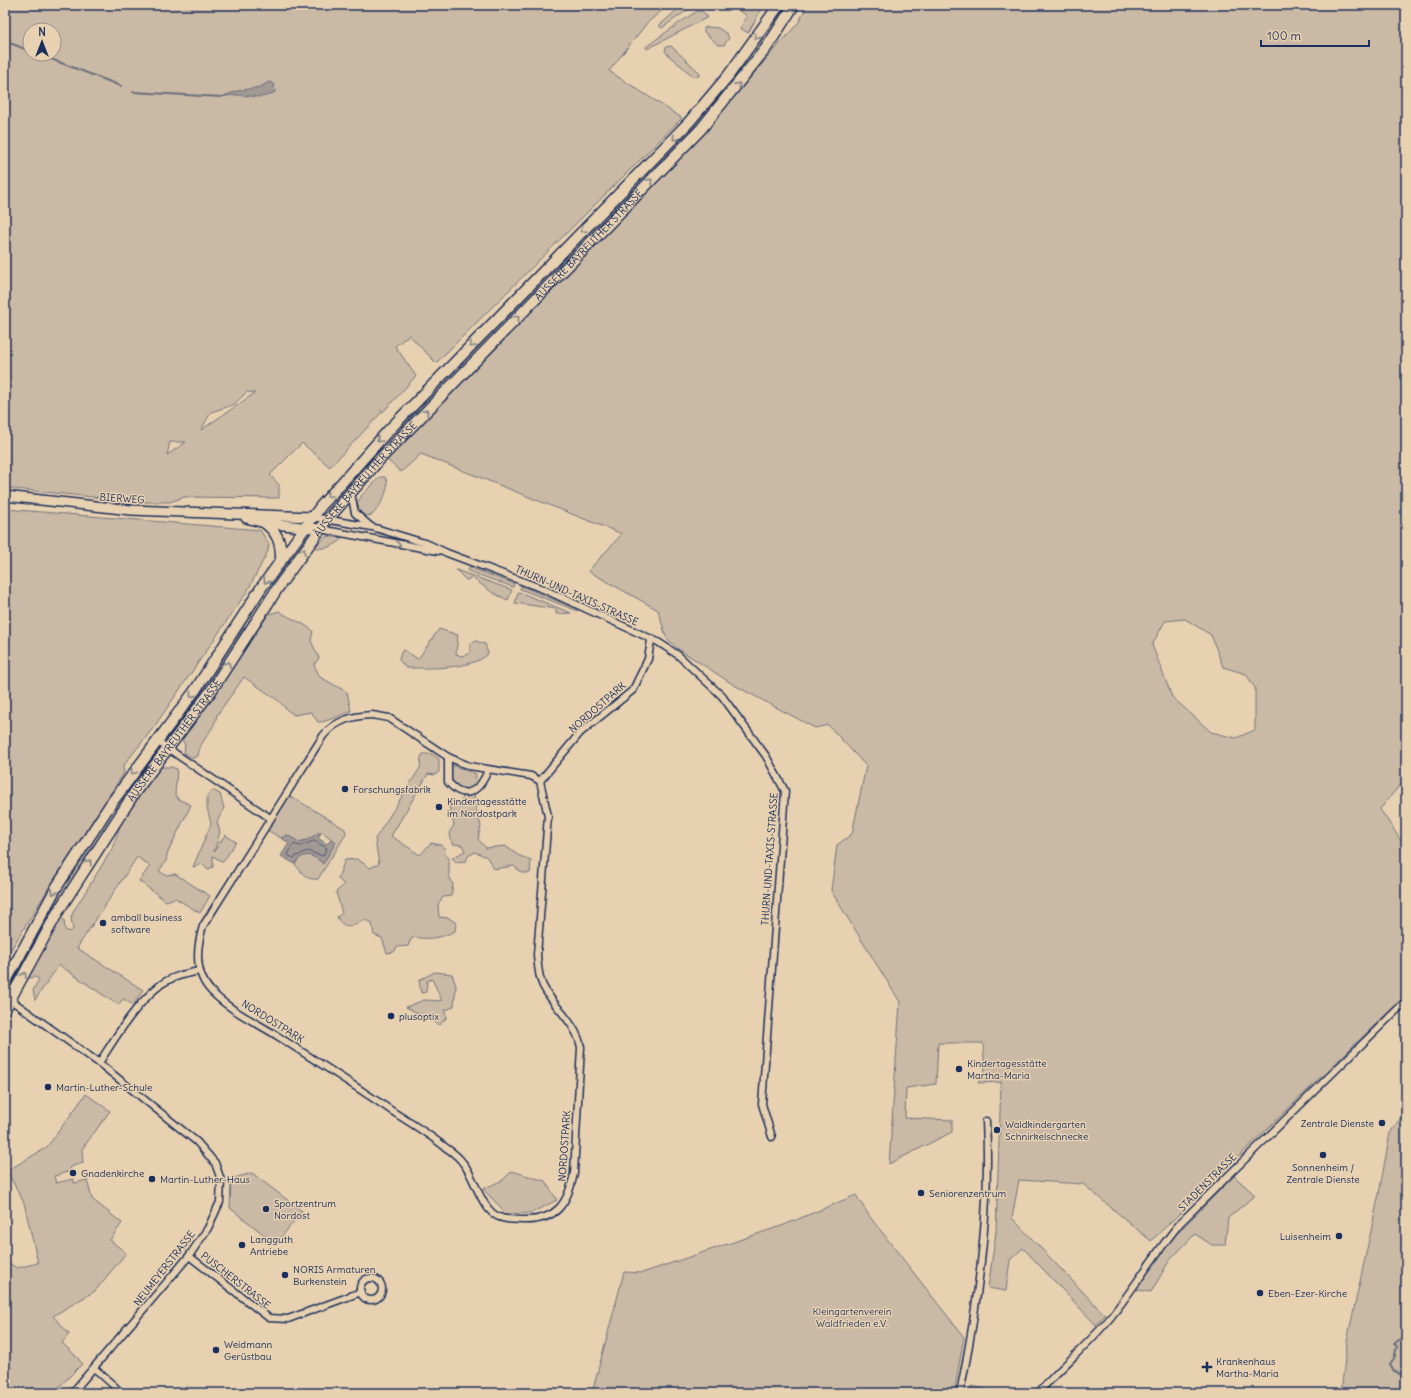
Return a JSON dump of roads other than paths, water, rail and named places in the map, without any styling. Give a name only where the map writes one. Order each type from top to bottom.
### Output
[{"type":"main road","name":"ÄUSSERE BAYREUTHER STRASSE","points":[[5,983],[56,888],[117,794],[204,678],[281,559],[312,517],[368,452],[689,122],[728,76],[779,5]]},
{"type":"main road","name":"ÄUSSERE BAYREUTHER STRASSE","points":[[5,1009],[8,998],[80,875],[135,792],[217,681],[281,583],[320,529],[351,491],[701,129],[762,54],[794,5]]},
{"type":"main road","name":"BIERWEG","points":[[5,496],[131,510],[238,515],[267,514],[312,517]]},
{"type":"main road","name":"BIERWEG","points":[[238,515],[265,523],[305,526],[320,529]]},
{"type":"main road","points":[[265,523],[279,538],[281,559]]},
{"type":"street","points":[[351,491],[354,513],[372,527]]},
{"type":"street","name":"BIERWEG","points":[[312,517],[328,519]]},
{"type":"street","name":"THURN-UND-TAXIS-STRASSE","points":[[328,519],[372,527],[408,537],[543,589],[635,630],[651,640],[658,642],[678,655],[722,696],[766,756],[785,791],[762,1104],[772,1137]]},
{"type":"street","name":"THURN-UND-TAXIS-STRASSE","points":[[320,529],[447,553]]},
{"type":"street","name":"NORDOSTPARK","points":[[540,781],[580,733],[633,690],[648,659],[651,640]]},
{"type":"street","name":"NORDOSTPARK","points":[[372,715],[389,718],[448,757],[470,766],[488,770],[531,776],[540,781],[548,816],[537,955],[539,974],[543,986],[576,1031],[581,1047],[574,1173],[571,1190],[565,1202],[554,1213],[546,1218],[528,1220],[510,1220],[489,1211],[463,1163],[445,1147],[318,1062],[240,1014],[211,991],[199,971],[198,943],[203,926],[323,736],[338,722],[354,716],[372,715]]},
{"type":"street","points":[[156,741],[270,818]]},
{"type":"street","points":[[448,757],[448,782],[455,790],[465,793],[475,790],[483,783],[488,770]]},
{"type":"street","points":[[99,1064],[125,1024],[159,985],[179,975],[199,971]]},
{"type":"street","name":"NEUMEYERSTRASSE","points":[[8,998],[99,1064],[197,1142],[214,1163],[221,1180],[220,1202],[208,1228],[189,1256],[72,1393]]},
{"type":"street","name":"STADENSTRASSE","points":[[1038,1393],[1079,1353],[1106,1322],[1181,1222],[1406,1000]]},
{"type":"street","points":[[960,1393],[971,1340],[982,1251],[988,1151],[986,1121]]},
{"type":"street","name":"PUSCHERSTRASSE","points":[[189,1256],[269,1318],[288,1320],[361,1292]]},
{"type":"street","points":[[94,1368],[122,1393]]},
{"type":"water","points":[[269,82],[274,84],[275,92],[266,96],[258,97],[238,95],[221,97],[237,91],[260,87]]},
{"type":"water","points":[[318,833],[321,833],[318,838],[327,844],[331,839],[336,842],[323,864],[316,858],[308,855],[301,857],[295,864],[281,856],[289,843],[281,838],[287,835],[299,842],[307,840]]},
{"type":"waterway","points":[[5,41],[22,48]]},
{"type":"waterway","points":[[59,62],[121,86]]},
{"type":"waterway","points":[[133,92],[221,97]]},
{"type":"waterway","points":[[1406,1252],[1406,1257]]},
{"type":"waterway","points":[[1406,1260],[1402,1267],[1406,1270]]},
{"type":"waterway","points":[[1406,1334],[1394,1344],[1397,1346],[1394,1359],[1390,1365],[1394,1372],[1406,1376]]},
{"type":"place","name":"Forschungsfabrik","points":[[345,789]]},
{"type":"place","name":"Kindertagesstätte im Nordostpark","points":[[439,807]]},
{"type":"place","name":"amball business software","points":[[103,923]]},
{"type":"place","name":"plusoptix","points":[[391,1016]]},
{"type":"place","name":"Kindertagesstätte Martha-Maria","points":[[959,1069]]},
{"type":"place","name":"Martin-Luther-Schule","points":[[48,1087]]},
{"type":"place","name":"Zentrale Dienste","points":[[1382,1123]]},
{"type":"place","name":"Waldkindergarten Schnirkelschnecke","points":[[997,1130]]},
{"type":"place","name":"Sonnenheim / Zentrale Dienste","points":[[1323,1155]]},
{"type":"place","name":"Gnadenkirche","points":[[73,1173]]},
{"type":"place","name":"Martin-Luther-Haus","points":[[152,1179]]},
{"type":"place","name":"Seniorenzentrum","points":[[921,1193]]},
{"type":"place","name":"Sportzentrum Nordost","points":[[266,1209]]},
{"type":"place","name":"Luisenheim","points":[[1339,1236]]},
{"type":"place","name":"Langguth Antriebe","points":[[242,1245]]},
{"type":"place","name":"NORIS Armaturen Burkenstein","points":[[285,1275]]},
{"type":"place","name":"Eben-Ezer-Kirche","points":[[1260,1293]]},
{"type":"place","name":"Weidmann Gerüstbau","points":[[216,1350]]},
{"type":"place","name":"Krankenhaus Martha-Maria","points":[[1207,1367]]},
{"type":"park label","name":"Kleingartenverein Waldfrieden e.V.","points":[[852,1316]]}]
